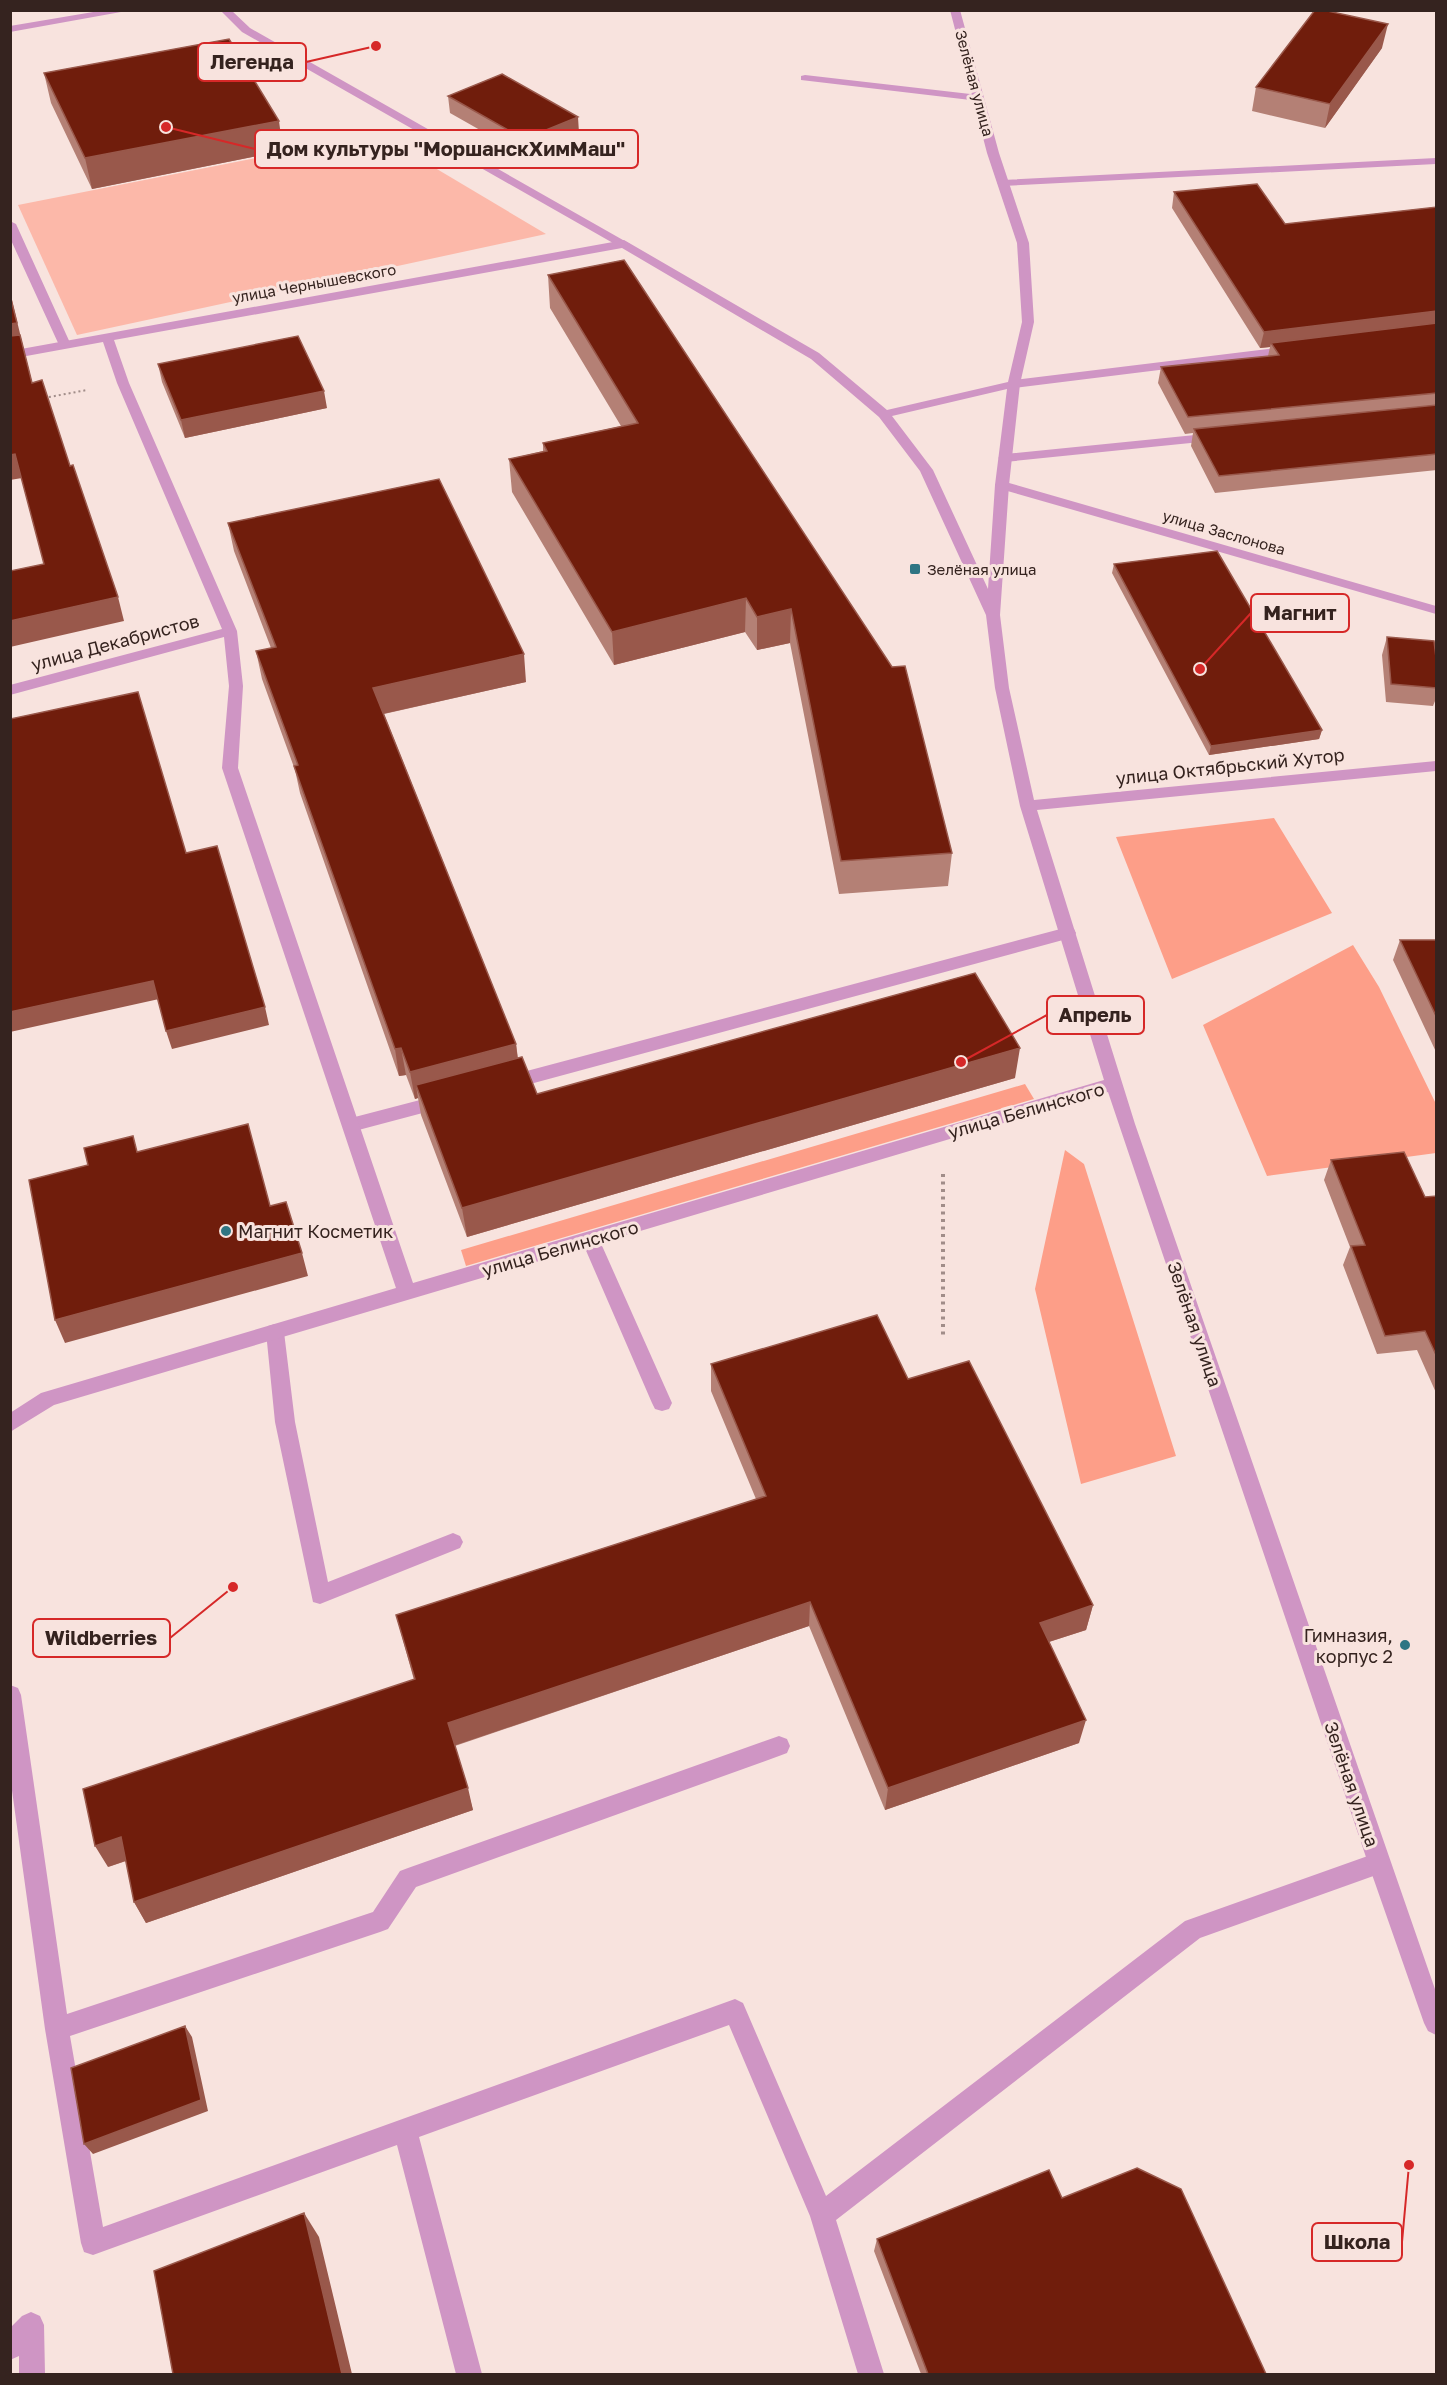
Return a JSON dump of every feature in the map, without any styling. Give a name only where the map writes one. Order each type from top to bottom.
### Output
[{"type":"street","points":[[10,29],[126,10]]},
{"type":"street","name":"Зелёная улица","points":[[225,10],[246,30],[624,244],[815,357],[884,414],[926,470],[993,615]]},
{"type":"street","name":"Зелёная улица","points":[[955,10],[1003,183],[1023,243],[1028,322],[1014,384],[1005,458],[993,615],[1002,688],[1028,806],[1114,1084],[1379,1863],[1437,2023]]},
{"type":"street","points":[[805,78],[979,98]]},
{"type":"street","points":[[1003,183],[1437,161]]},
{"type":"street","points":[[10,224],[65,345]]},
{"type":"street","name":"улица Чернышевского","points":[[10,355],[624,244]]},
{"type":"street","points":[[106,337],[123,383],[230,631],[236,686],[230,768],[407,1293]]},
{"type":"street","points":[[884,414],[1014,384],[1308,349]]},
{"type":"street","points":[[1005,458],[1227,436]]},
{"type":"street","name":"улица Заслонова","points":[[1002,485],[1437,610]]},
{"type":"street","name":"улица Декабристов","points":[[10,690],[230,631]]},
{"type":"street","name":"улица Октябрьский Хутор","points":[[1028,806],[1437,766]]},
{"type":"street","points":[[490,1088],[1068,933]]},
{"type":"street","name":"улица Белинского","points":[[10,1424],[48,1399],[1114,1084]]},
{"type":"street","points":[[351,1125],[455,1097]]},
{"type":"street","points":[[590,1239],[662,1403]]},
{"type":"street","points":[[275,1332],[285,1422],[320,1594],[453,1542]]},
{"type":"street","points":[[10,1695],[57,2029],[93,2243],[735,2011],[822,2215],[871,2374]]},
{"type":"street","points":[[57,2029],[380,1921],[408,1879],[779,1746]]},
{"type":"street","points":[[822,2215],[1193,1929],[1379,1863]]},
{"type":"street","points":[[405,2130],[469,2374]]},
{"type":"street","points":[[10,2347],[31,2325],[32,2374]]},
{"type":"path","points":[[44,398],[123,383]]},
{"type":"path","points":[[943,1135],[943,1338]]},
{"type":"shaded area","points":[[378,134],[546,234],[77,335],[18,205]]},
{"type":"shaded area","points":[[1274,818],[1332,913],[1172,979],[1116,837]]},
{"type":"shaded area","points":[[1353,945],[1379,987],[1436,1104],[1436,1153],[1267,1176],[1203,1025]]},
{"type":"shaded area","points":[[1025,1084],[1034,1099],[466,1266],[461,1250]]},
{"type":"shaded area","points":[[1065,1150],[1084,1164],[1176,1456],[1081,1484],[1035,1289]]},
{"type":"building","points":[[1315,10],[1388,24],[1330,104],[1256,87]]},
{"type":"building","points":[[229,39],[279,121],[85,158],[44,73]]},
{"type":"building","points":[[502,74],[578,117],[524,139],[448,96]]},
{"type":"building","points":[[1257,184],[1285,224],[1437,207],[1437,311],[1264,332],[1174,192]]},
{"type":"building","points":[[624,260],[892,667],[905,666],[952,853],[841,861],[791,609],[757,617],[746,598],[612,632],[509,459],[547,451],[543,443],[638,423],[548,275]]},
{"type":"building","points":[[10,295],[17,323],[10,324]]},
{"type":"building","points":[[1437,323],[1437,393],[1188,417],[1161,367],[1279,355],[1271,343]]},
{"type":"building","points":[[20,335],[32,383],[42,380],[70,466],[73,465],[118,597],[10,621],[10,571],[44,564],[15,454],[10,455],[10,336]]},
{"type":"building","points":[[298,336],[324,391],[181,420],[158,364]]},
{"type":"building","points":[[1437,405],[1437,454],[1219,476],[1194,429]]},
{"type":"building","points":[[439,479],[524,654],[373,688],[516,1044],[410,1072],[401,1048],[395,1049],[294,766],[298,765],[256,651],[276,647],[228,523]]},
{"type":"building","points":[[1217,551],[1322,730],[1211,746],[1114,564]]},
{"type":"building","points":[[1387,637],[1434,641],[1437,688],[1391,684]]},
{"type":"building","points":[[138,692],[186,853],[217,846],[265,1007],[166,1031],[153,981],[10,1012],[10,719]]},
{"type":"building","points":[[1400,940],[1437,940],[1437,1018]]},
{"type":"building","points":[[975,973],[1020,1048],[462,1208],[416,1085],[522,1057],[537,1094]]},
{"type":"building","points":[[248,1124],[270,1206],[286,1202],[302,1253],[55,1320],[29,1180],[88,1165],[84,1148],[133,1136],[137,1152]]},
{"type":"building","points":[[1404,1152],[1425,1197],[1437,1196],[1437,1357],[1425,1331],[1385,1336],[1351,1246],[1365,1245],[1331,1160]]},
{"type":"building","points":[[877,1315],[908,1379],[969,1361],[1093,1605],[1040,1623],[1086,1720],[888,1788],[810,1602],[448,1723],[468,1788],[134,1902],[121,1837],[95,1846],[83,1789],[415,1679],[396,1615],[766,1496],[711,1364]]},
{"type":"building","points":[[185,2026],[201,2100],[84,2144],[71,2068]]},
{"type":"building","points":[[1137,2168],[1181,2189],[1266,2374],[928,2374],[877,2239],[1049,2170],[1062,2198]]},
{"type":"building","points":[[304,2213],[342,2374],[173,2374],[154,2271]]},
{"type":"place","name":"Легенда","points":[[376,46]]},
{"type":"place","name":"Дом культуры \"МоршанскХимМаш\"","points":[[166,127]]},
{"type":"place","name":"Зелёная улица","points":[[915,569]]},
{"type":"place","name":"Магнит","points":[[1200,669]]},
{"type":"place","name":"Апрель","points":[[961,1062]]},
{"type":"place","name":"Магнит Косметик","points":[[226,1231]]},
{"type":"place","name":"Wildberries","points":[[233,1587]]},
{"type":"place","name":"Гимназия, корпус 2","points":[[1405,1645]]},
{"type":"place","name":"Школа","points":[[1409,2165]]}]
